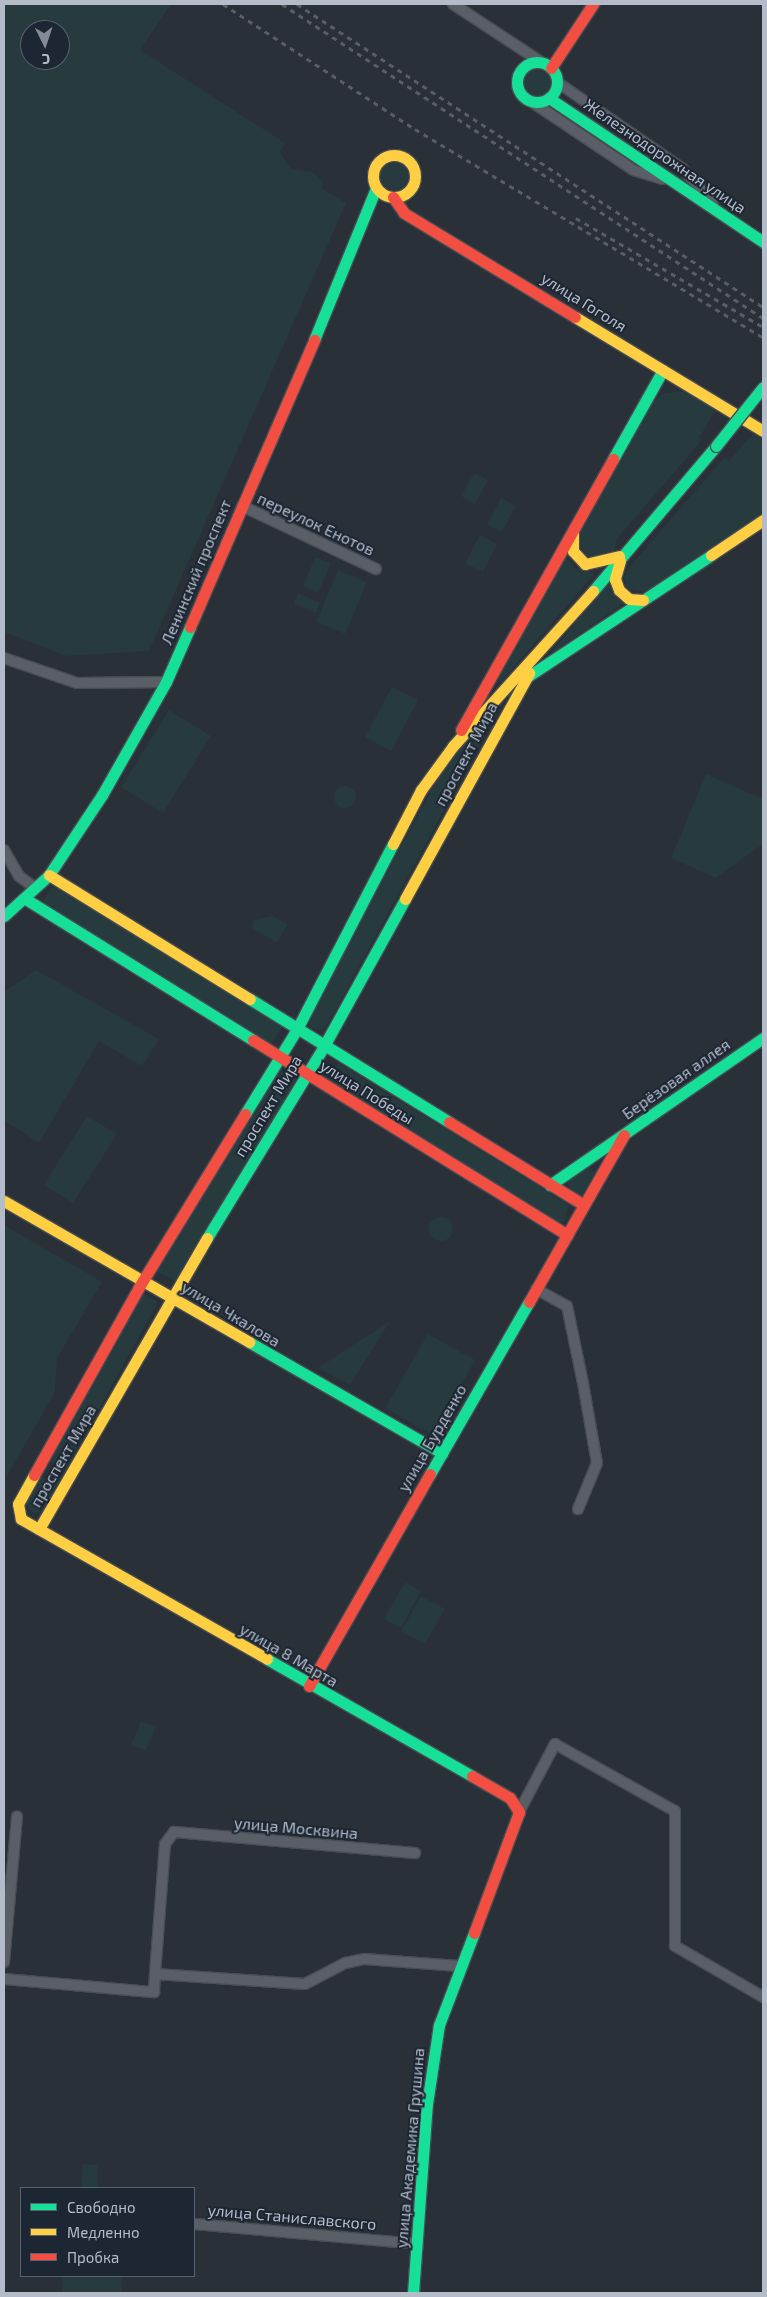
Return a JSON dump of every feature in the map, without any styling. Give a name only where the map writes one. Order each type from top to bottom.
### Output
[{"type":"street","points":[[453,4],[548,66],[557,82],[683,169],[720,212]]},
{"type":"street","points":[[548,66],[593,4]]},
{"type":"street","points":[[548,66],[525,66],[518,77],[518,90],[529,100],[633,170],[674,181]]},
{"type":"street","points":[[529,100],[549,98],[557,82]]},
{"type":"street","name":"Железнодорожная улица","points":[[549,98],[763,242]]},
{"type":"street","points":[[386,156],[403,156],[414,170],[414,182],[408,192],[390,197],[374,191],[373,178],[376,164],[386,156]]},
{"type":"street","name":"Ленинский проспект","points":[[4,916],[36,890],[49,875],[102,795],[166,682],[370,212],[374,191]]},
{"type":"street","name":"Ленинский проспект","points":[[370,212],[390,197]]},
{"type":"street","name":"улица Гоголя","points":[[390,197],[404,213],[763,431]]},
{"type":"street","points":[[453,746],[663,370]]},
{"type":"street","name":"проспект Мира","points":[[541,652],[324,1046],[172,1297],[39,1529],[21,1519],[18,1504],[144,1280],[297,1029],[421,790],[453,746],[541,652],[716,446],[763,387]]},
{"type":"street","name":"переулок Енотов","points":[[242,506],[376,569]]},
{"type":"street","points":[[526,677],[763,520]]},
{"type":"street","points":[[575,525],[571,546],[585,564],[604,563],[627,550]]},
{"type":"street","points":[[627,550],[616,568],[616,584],[626,597],[643,600]]},
{"type":"street","points":[[4,658],[77,683],[166,682]]},
{"type":"street","points":[[4,850],[19,876],[36,890]]},
{"type":"street","name":"улица Победы","points":[[49,875],[584,1205]]},
{"type":"street","name":"улица Победы","points":[[24,898],[567,1235]]},
{"type":"street","name":"Берёзовая аллея","points":[[584,1205],[624,1134],[763,1038]]},
{"type":"street","points":[[550,1185],[624,1134]]},
{"type":"street","name":"улица Чкалова","points":[[4,1202],[144,1280],[442,1452]]},
{"type":"street","name":"улица Бурденко","points":[[309,1686],[584,1205]]},
{"type":"street","points":[[536,1289],[567,1306],[586,1402],[597,1464],[578,1509]]},
{"type":"street","name":"улица 8 Марта","points":[[39,1529],[309,1686],[510,1798],[519,1812]]},
{"type":"street","points":[[519,1812],[554,1744],[675,1811],[675,1946],[763,1997]]},
{"type":"street","name":"улица Академика Грушина","points":[[413,2293],[429,2082],[439,2025],[458,1966],[519,1812]]},
{"type":"street","points":[[4,1962],[17,1817]]},
{"type":"street","name":"улица Москвина","points":[[155,1974],[165,1844],[174,1832],[415,1853]]},
{"type":"street","points":[[4,1979],[154,1992],[155,1974],[305,1984],[345,1963],[364,1959],[458,1966]]},
{"type":"street","name":"улица Станиславского","points":[[195,2224],[417,2244]]},
{"type":"green space","points":[[4,4],[171,4],[140,50],[285,143],[280,152],[291,169],[312,172],[323,181],[322,189],[346,203],[149,651],[66,656],[4,632]]},
{"type":"green space","points":[[537,66],[543,67],[548,71],[552,76],[552,88],[548,93],[543,97],[537,98],[531,97],[526,93],[522,88],[521,82],[522,76],[526,71],[531,67]]},
{"type":"green space","points":[[394,162],[404,166],[408,176],[404,186],[394,190],[384,186],[380,176],[384,166]]},
{"type":"green space","points":[[685,391],[716,409],[699,438],[702,440],[616,540],[615,550],[601,557],[586,556],[576,538],[654,401],[665,393]]},
{"type":"green space","points":[[753,434],[763,440],[763,513],[648,592],[627,589],[624,577],[628,569],[724,458],[729,461]]},
{"type":"green space","points":[[474,473],[488,480],[475,504],[461,496]]},
{"type":"green space","points":[[501,498],[516,506],[502,532],[487,525]]},
{"type":"green space","points":[[480,535],[497,544],[483,572],[465,563]]},
{"type":"green space","points":[[565,556],[575,568],[595,573],[501,682],[497,679]]},
{"type":"green space","points":[[315,557],[331,563],[318,593],[303,586]]},
{"type":"green space","points":[[338,570],[367,582],[345,634],[316,622]]},
{"type":"green space","points":[[610,581],[627,601],[549,655]]},
{"type":"green space","points":[[298,593],[320,603],[316,613],[294,604]]},
{"type":"green space","points":[[392,687],[418,700],[391,751],[365,737]]},
{"type":"green space","points":[[169,710],[211,736],[163,813],[121,787]]},
{"type":"green space","points":[[480,726],[487,731],[328,1024],[321,1030],[311,1028],[308,1018],[442,771]]},
{"type":"green space","points":[[706,774],[763,799],[763,844],[716,878],[671,858]]},
{"type":"green space","points":[[345,786],[353,789],[356,797],[353,805],[345,808],[337,805],[334,797],[337,789]]},
{"type":"green space","points":[[51,888],[58,888],[282,1027],[270,1046],[46,907],[43,901]]},
{"type":"green space","points":[[272,916],[288,924],[277,943],[252,928],[254,920]]},
{"type":"green space","points":[[36,970],[159,1039],[142,1066],[99,1041],[39,1143],[4,1120],[4,992]]},
{"type":"green space","points":[[338,1063],[569,1205],[564,1221],[558,1223],[327,1082]]},
{"type":"green space","points":[[277,1068],[297,1080],[176,1282],[154,1270]]},
{"type":"green space","points":[[87,1116],[117,1134],[73,1203],[44,1185]]},
{"type":"green space","points":[[586,1166],[595,1172],[581,1196],[570,1191],[566,1180]]},
{"type":"green space","points":[[441,1217],[450,1220],[453,1229],[450,1238],[441,1241],[432,1238],[429,1229],[432,1220]]},
{"type":"green space","points":[[4,1225],[102,1282],[57,1358],[55,1392],[4,1481]]},
{"type":"green space","points":[[143,1294],[158,1302],[42,1512],[33,1513],[24,1502],[38,1475],[51,1482],[59,1467],[50,1462]]},
{"type":"green space","points":[[390,1321],[350,1385],[318,1368]]},
{"type":"green space","points":[[428,1334],[475,1360],[433,1435],[385,1408]]},
{"type":"green space","points":[[405,1582],[421,1591],[401,1628],[384,1619]]},
{"type":"green space","points":[[421,1596],[445,1609],[425,1644],[401,1631]]},
{"type":"green space","points":[[141,1721],[156,1727],[146,1751],[131,1745]]},
{"type":"green space","points":[[83,2164],[98,2165],[97,2187],[81,2187]]},
{"type":"green space","points":[[63,2277],[122,2277],[121,2293],[62,2293]]},
{"type":"railway","points":[[223,4],[415,129],[763,337]]},
{"type":"railway","points":[[282,4],[763,318]]},
{"type":"railway","points":[[297,4],[763,307]]},
{"type":"railway","points":[[576,218],[763,327]]},
{"type":"traffic: fast","points":[[537,62],[551,68],[557,82],[551,96],[537,102],[523,96],[517,82],[523,68],[537,62]]},
{"type":"traffic: fast","points":[[549,98],[763,242]]},
{"type":"traffic: fast","points":[[314,340],[376,188]]},
{"type":"traffic: fast","points":[[613,459],[663,370]]},
{"type":"traffic: fast","points":[[716,446],[763,387]]},
{"type":"traffic: fast","points":[[593,591],[716,446]]},
{"type":"traffic: fast","points":[[527,677],[711,555]]},
{"type":"traffic: fast","points":[[4,916],[49,875],[102,795],[166,682],[190,627]]},
{"type":"traffic: fast","points":[[245,1114],[297,1029],[393,844]]},
{"type":"traffic: fast","points":[[24,898],[253,1040]]},
{"type":"traffic: fast","points":[[207,1238],[324,1046],[405,899]]},
{"type":"traffic: fast","points":[[250,999],[449,1122]]},
{"type":"traffic: fast","points":[[550,1185],[763,1038]]},
{"type":"traffic: fast","points":[[430,1474],[529,1302]]},
{"type":"traffic: fast","points":[[249,1342],[442,1453]]},
{"type":"traffic: fast","points":[[267,1659],[472,1776]]},
{"type":"traffic: fast","points":[[413,2293],[427,2104],[439,2025],[474,1933]]},
{"type":"traffic: slow","points":[[398,155],[406,158],[412,164],[415,176],[412,188],[406,194],[390,197],[382,194],[376,188],[373,172],[376,164],[382,158],[398,155]]},
{"type":"traffic: slow","points":[[575,317],[763,431]]},
{"type":"traffic: slow","points":[[711,555],[763,520]]},
{"type":"traffic: slow","points":[[573,531],[573,551],[585,564],[619,556]]},
{"type":"traffic: slow","points":[[620,561],[615,579],[619,590],[629,599],[643,600]]},
{"type":"traffic: slow","points":[[393,844],[421,790],[453,746],[593,591]]},
{"type":"traffic: slow","points":[[405,899],[529,673]]},
{"type":"traffic: slow","points":[[49,875],[250,999]]},
{"type":"traffic: slow","points":[[4,1201],[249,1342]]},
{"type":"traffic: slow","points":[[39,1529],[207,1238]]},
{"type":"traffic: slow","points":[[34,1475],[18,1504],[21,1519],[267,1659]]},
{"type":"traffic: jam","points":[[551,68],[593,4]]},
{"type":"traffic: jam","points":[[393,197],[404,213],[575,317]]},
{"type":"traffic: jam","points":[[190,627],[314,340]]},
{"type":"traffic: jam","points":[[461,730],[613,459]]},
{"type":"traffic: jam","points":[[253,1040],[567,1235]]},
{"type":"traffic: jam","points":[[34,1475],[139,1287],[245,1114]]},
{"type":"traffic: jam","points":[[449,1122],[584,1205]]},
{"type":"traffic: jam","points":[[529,1302],[624,1135]]},
{"type":"traffic: jam","points":[[309,1686],[430,1474]]},
{"type":"traffic: jam","points":[[472,1776],[510,1798],[519,1812],[474,1933]]}]
